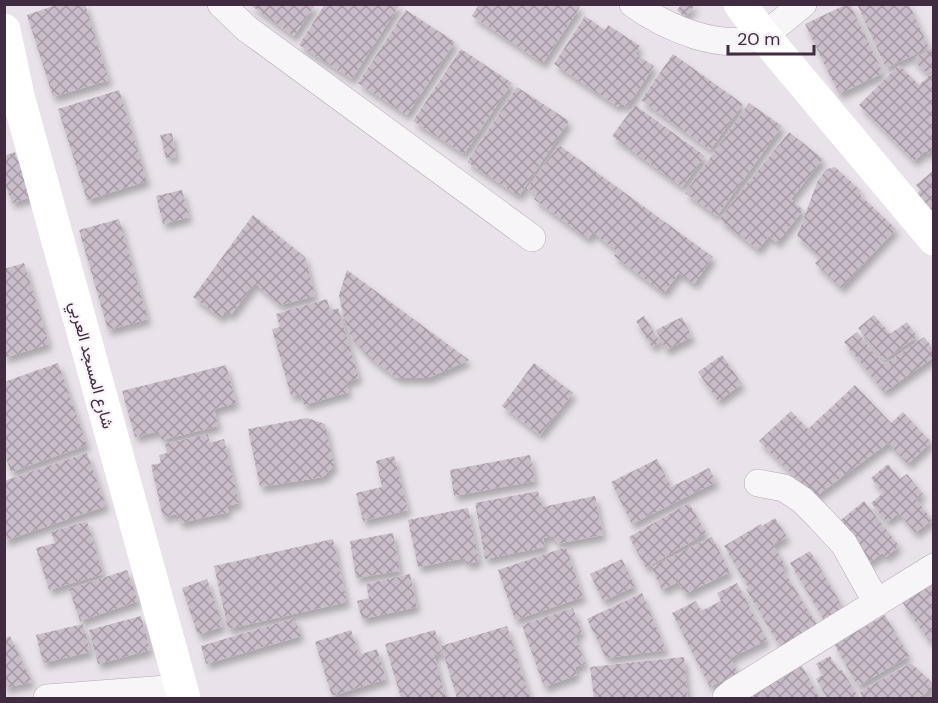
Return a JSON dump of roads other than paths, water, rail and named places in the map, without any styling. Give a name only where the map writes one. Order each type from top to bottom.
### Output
[{"type":"street","points":[[221,4],[246,28],[532,238]]},
{"type":"street","points":[[633,4],[648,15],[682,31],[715,41],[746,41],[763,35],[803,4]]},
{"type":"street","points":[[740,4],[763,35],[933,239]]},
{"type":"street","name":"شارع المسجد العربي","points":[[4,30],[18,96],[182,693]]},
{"type":"street","points":[[758,483],[784,488],[802,500],[820,518],[844,544],[878,603]]},
{"type":"street","points":[[732,696],[933,567]]},
{"type":"street","points":[[47,699],[182,693]]}]
